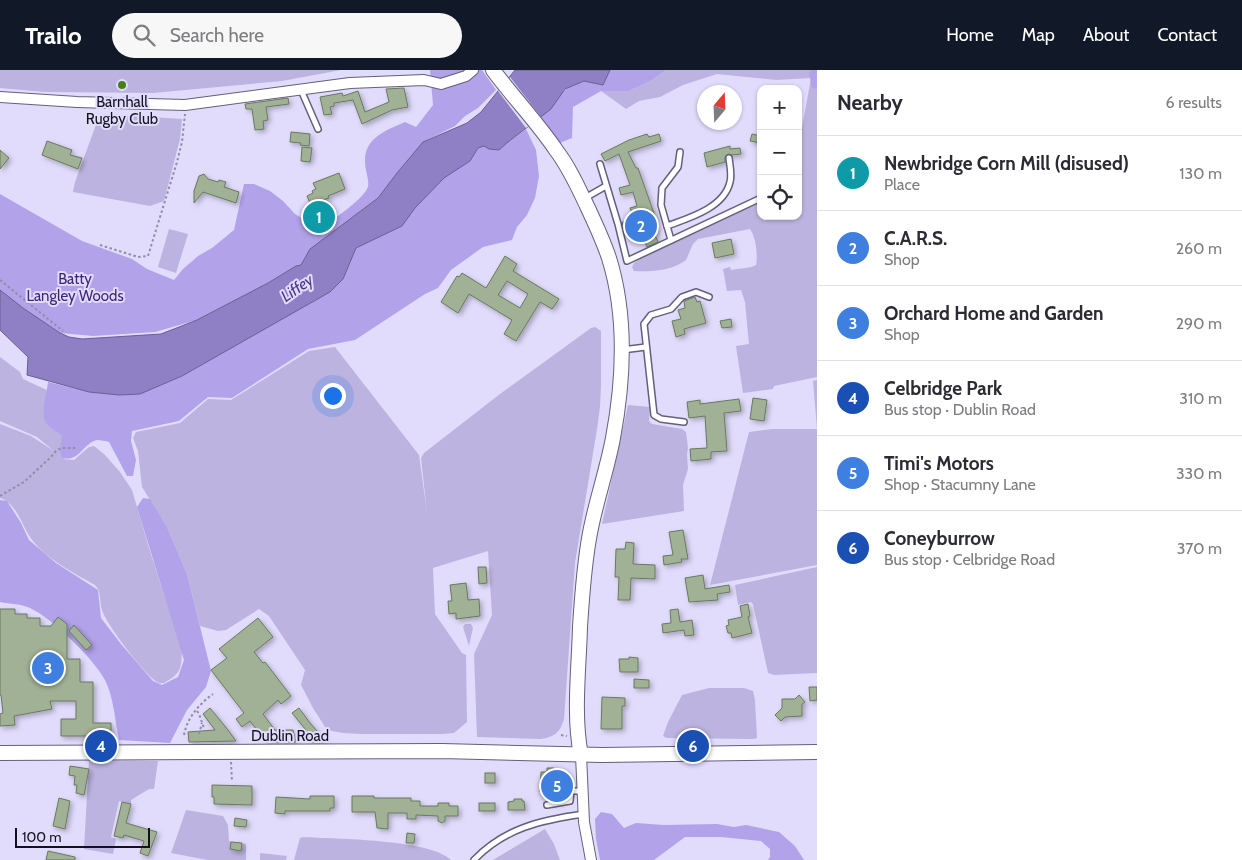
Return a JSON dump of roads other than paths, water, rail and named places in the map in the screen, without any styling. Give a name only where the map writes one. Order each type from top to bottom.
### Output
[{"type":"main road","points":[[496,74],[545,134],[566,165],[584,198],[603,242],[612,271],[619,310],[622,350],[620,389],[613,439],[590,533],[583,580],[577,737],[581,755]]},
{"type":"main road","name":"Dublin Road","points":[[0,752],[424,751],[581,755],[817,752]]},
{"type":"street","points":[[0,97],[77,102],[185,105],[346,84],[424,80],[441,84],[466,76],[473,70]]},
{"type":"street","points":[[581,755],[584,814],[591,860]]},
{"type":"lane","points":[[301,89],[318,129]]},
{"type":"lane","points":[[671,240],[661,204],[662,188],[678,167],[680,152]]},
{"type":"lane","points":[[667,226],[700,213],[722,198],[730,183],[729,158]]},
{"type":"lane","points":[[600,164],[618,224],[626,261],[757,200]]},
{"type":"lane","points":[[584,198],[606,186]]},
{"type":"lane","points":[[684,422],[661,419],[654,415],[644,324],[651,315],[671,309],[682,297],[696,292],[710,297]]},
{"type":"lane","points":[[622,350],[646,347]]},
{"type":"lane","points":[[547,805],[570,800],[571,791],[584,791]]},
{"type":"lane","points":[[474,860],[487,846],[516,830],[554,818],[584,814]]},
{"type":"water","name":"Liffey","points":[[515,70],[610,70],[603,85],[584,81],[565,89],[551,109],[499,150],[489,149],[484,146],[478,148],[470,161],[444,178],[415,208],[402,226],[356,248],[343,279],[330,292],[182,376],[140,394],[119,395],[89,392],[27,375],[28,357],[0,330],[0,290],[60,333],[82,339],[161,334],[197,320],[301,265],[310,249],[378,198],[423,142],[467,123],[481,112]]},
{"type":"place","name":"Barnhall Rugby Club","points":[[122,85]]},
{"type":"place","name":"Newbridge Corn Mill (disused)","points":[[319,217]]},
{"type":"place","name":"C.A.R.S.","points":[[641,226]]},
{"type":"place","name":"Orchard Home and Garden","points":[[48,668]]},
{"type":"place","name":"Celbridge Park","points":[[101,746]]},
{"type":"place","name":"Coneyburrow","points":[[693,746]]},
{"type":"place","name":"Timi's Motors","points":[[557,786]]},
{"type":"park label","name":"Batty Langley Woods","points":[[75,288]]}]
